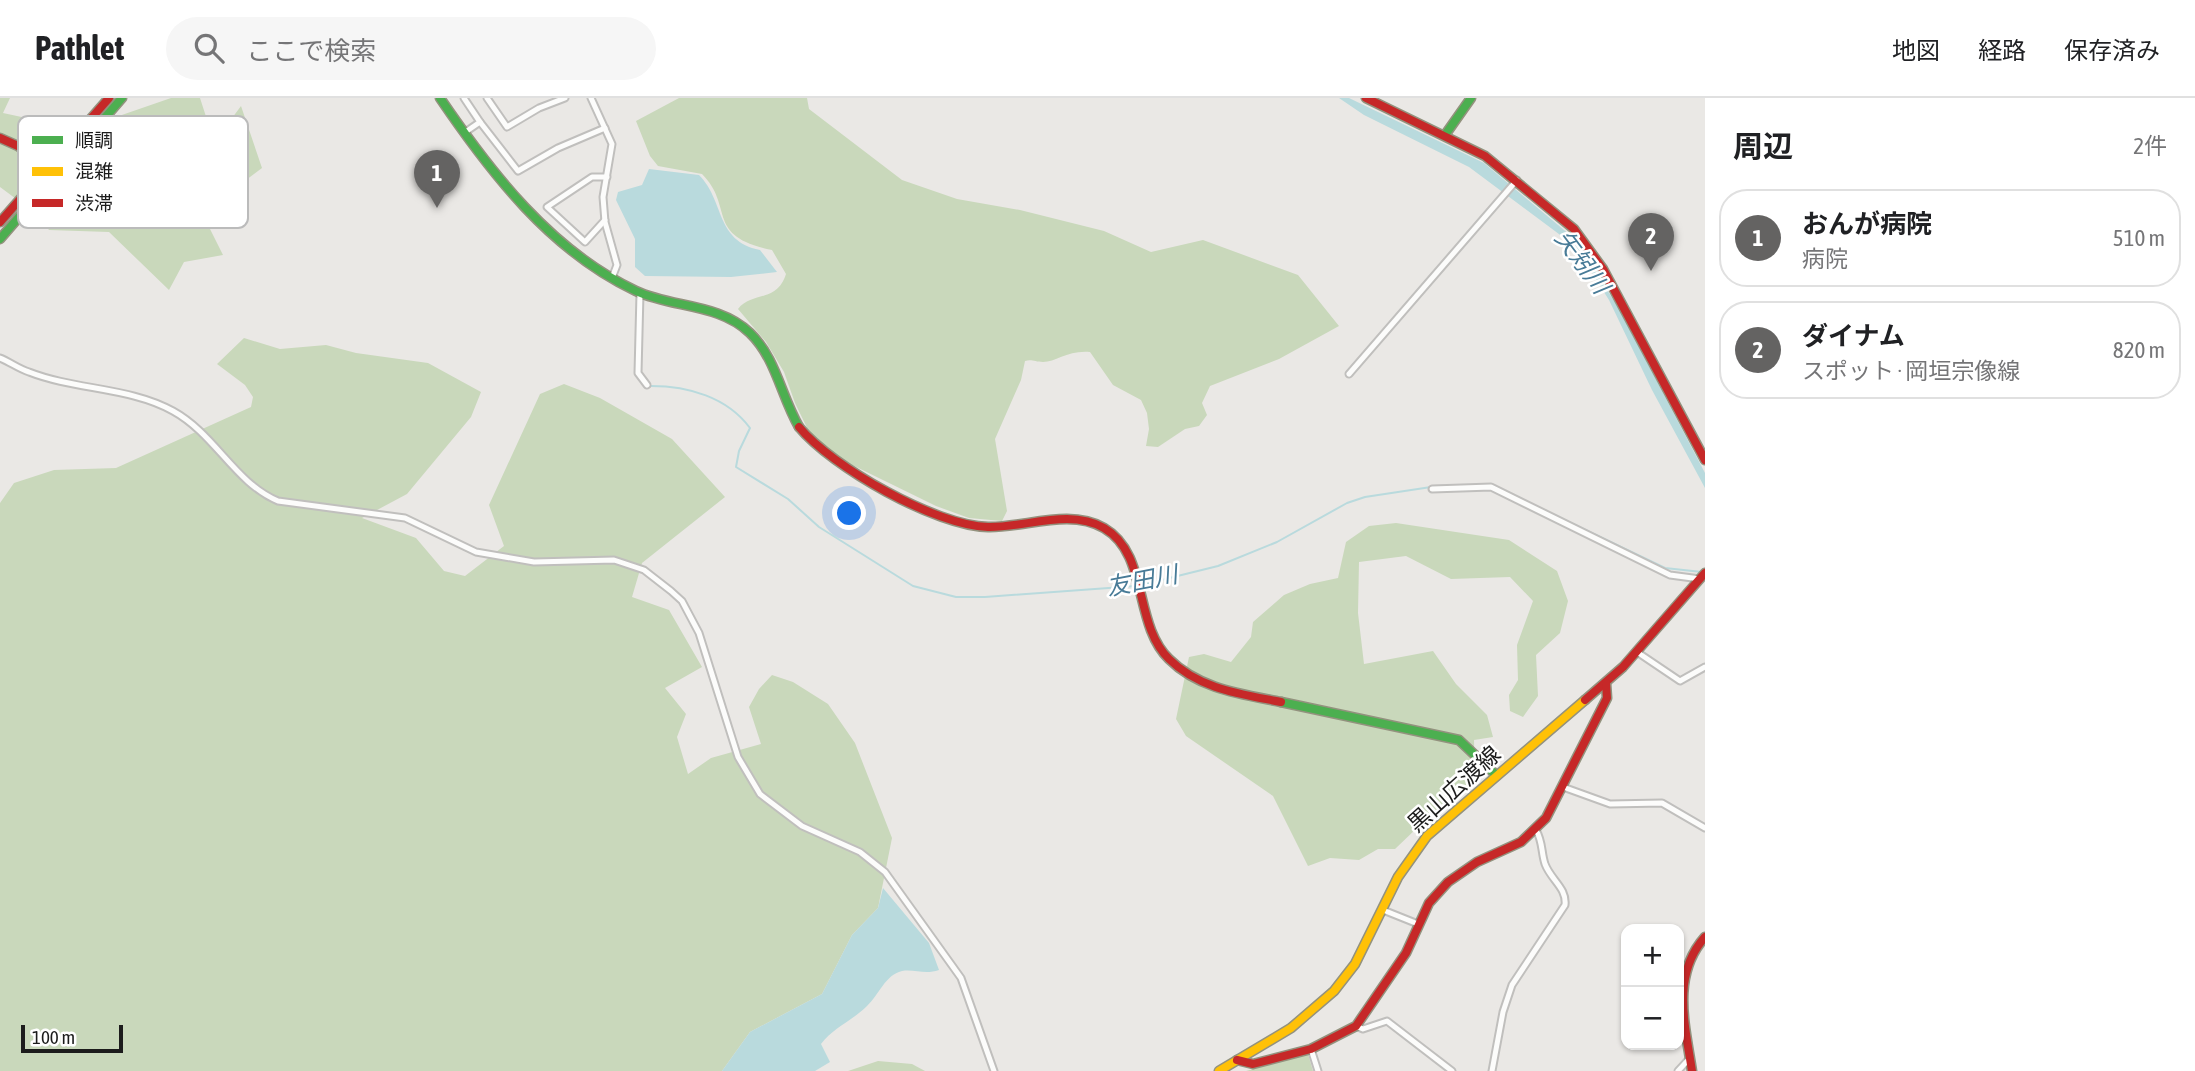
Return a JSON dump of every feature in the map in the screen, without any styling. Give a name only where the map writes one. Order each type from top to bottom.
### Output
[{"type":"main road","points":[[93,116],[109,98]]},
{"type":"main road","points":[[106,116],[122,98]]},
{"type":"main road","points":[[440,98],[490,169],[571,247],[612,278],[640,293],[710,310],[744,328],[770,358],[797,425],[811,443],[833,461],[948,520],[965,526],[1003,529],[1081,519],[1105,528],[1123,545],[1131,562],[1144,617],[1156,644],[1189,676],[1218,689],[1443,734],[1459,740],[1496,775]]},
{"type":"main road","points":[[1366,98],[1485,156],[1574,229],[1589,247],[1705,460]]},
{"type":"main road","points":[[1445,135],[1471,98]]},
{"type":"main road","points":[[0,138],[18,146]]},
{"type":"main road","points":[[0,222],[18,201]]},
{"type":"main road","points":[[0,239],[18,218]]},
{"type":"main road","name":"黒山広渡線","points":[[1219,1071],[1290,1028],[1334,991],[1355,964],[1398,877],[1421,843],[1438,824],[1606,683],[1637,652],[1702,576]]},
{"type":"main road","points":[[1237,1060],[1253,1063],[1311,1049],[1338,1038],[1356,1026],[1406,953],[1418,924],[1436,896],[1460,873],[1477,862],[1510,849],[1536,831],[1553,808],[1607,698],[1606,683]]},
{"type":"main road","points":[[1692,1071],[1684,971],[1689,955],[1705,937]]},
{"type":"street","points":[[464,98],[518,171],[558,148],[605,128]]},
{"type":"street","points":[[487,98],[507,127],[539,108],[565,98]]},
{"type":"street","points":[[591,98],[612,145],[605,219],[617,265],[612,278]]},
{"type":"street","points":[[464,133],[480,122]]},
{"type":"street","points":[[605,219],[585,242],[547,207],[592,177],[607,177]]},
{"type":"street","points":[[1349,374],[1517,180]]},
{"type":"street","points":[[640,293],[638,373],[647,385]]},
{"type":"street","points":[[0,358],[29,372],[102,389],[174,411],[196,426],[248,482],[278,501],[405,517],[476,552],[534,562],[614,561],[643,570],[682,601],[699,634],[738,757],[760,794],[802,826],[860,852],[885,872],[961,978],[994,1071]]},
{"type":"street","points":[[1432,489],[1491,486],[1670,575],[1702,576]]},
{"type":"street","points":[[1637,652],[1680,681],[1705,667]]},
{"type":"street","points":[[1563,787],[1610,804],[1662,803],[1705,828]]},
{"type":"street","points":[[1492,1071],[1503,1012],[1512,985],[1565,905],[1566,894],[1544,861],[1543,843],[1536,831]]},
{"type":"street","points":[[1383,910],[1418,924]]},
{"type":"street","points":[[1356,1026],[1363,1029],[1387,1021],[1452,1071]]},
{"type":"street","points":[[1311,1049],[1318,1071]]},
{"type":"street","points":[[1678,1071],[1690,1058]]},
{"type":"green space","points":[[0,98],[10,98],[3,113],[18,116],[18,200],[0,187]]},
{"type":"green space","points":[[171,98],[200,98],[206,116],[119,116]]},
{"type":"green space","points":[[679,98],[807,98],[809,109],[902,180],[957,199],[1020,210],[1104,231],[1151,252],[1203,240],[1298,275],[1339,326],[1279,359],[1210,386],[1202,403],[1207,415],[1199,426],[1185,429],[1158,447],[1146,446],[1149,429],[1147,413],[1141,400],[1113,385],[1090,352],[1075,353],[1048,361],[1025,361],[1021,380],[995,439],[1007,511],[1002,521],[969,518],[936,506],[840,459],[811,436],[784,372],[766,342],[738,309],[750,300],[777,289],[786,274],[772,250],[751,244],[737,237],[729,229],[712,186],[702,174],[658,166],[650,156],[636,121]]},
{"type":"green space","points":[[241,106],[244,116],[234,116]]},
{"type":"green space","points":[[248,127],[262,168],[248,178]]},
{"type":"green space","points":[[47,228],[210,228],[223,255],[184,262],[169,290],[109,232]]},
{"type":"green space","points":[[244,338],[280,349],[326,345],[356,353],[428,363],[481,392],[471,417],[407,494],[362,518],[416,538],[444,571],[465,576],[504,546],[489,505],[540,394],[564,384],[600,398],[672,439],[725,497],[642,563],[632,597],[669,610],[702,667],[665,688],[686,714],[677,737],[688,774],[711,758],[761,744],[749,707],[759,689],[772,675],[793,682],[828,704],[855,743],[892,838],[878,908],[852,935],[822,994],[750,1032],[722,1071],[0,1071],[0,503],[14,483],[54,470],[116,468],[251,407],[253,397],[245,385],[217,364]]},
{"type":"green space","points":[[1396,523],[1509,540],[1557,571],[1568,601],[1560,633],[1536,655],[1538,696],[1523,717],[1510,711],[1509,695],[1518,680],[1517,645],[1533,601],[1510,577],[1451,579],[1406,556],[1359,562],[1358,613],[1364,664],[1433,651],[1456,684],[1487,715],[1493,737],[1474,740],[1475,781],[1440,806],[1395,849],[1378,849],[1359,860],[1330,858],[1308,866],[1273,796],[1186,736],[1176,719],[1189,657],[1204,654],[1231,662],[1251,637],[1253,622],[1284,595],[1310,584],[1338,578],[1346,542],[1369,526]]},
{"type":"green space","points":[[1308,1054],[1313,1071],[1246,1071]]},
{"type":"green space","points":[[878,1061],[912,1064],[925,1071],[848,1071]]},
{"type":"water","points":[[1339,98],[1349,98],[1484,163],[1576,240],[1619,309],[1705,473],[1705,488],[1652,390],[1609,300],[1575,246],[1469,167],[1364,115]]},
{"type":"water","points":[[649,169],[699,175],[735,238],[760,250],[777,272],[731,277],[645,276],[635,267],[635,239],[616,200],[618,192],[642,185]]},
{"type":"water","points":[[883,888],[929,943],[939,970],[902,971],[891,977],[867,1006],[831,1033],[821,1044],[830,1062],[815,1071],[722,1071],[750,1032],[822,994],[852,935],[878,908]]},
{"type":"waterway","name":"友田川","points":[[651,386],[693,391],[730,408],[750,428],[739,451],[736,467],[788,499],[819,527],[913,586],[956,597],[1136,586]]},
{"type":"waterway","name":"友田川","points":[[1440,486],[1490,485]]},
{"type":"waterway","name":"友田川","points":[[1141,585],[1218,566],[1277,542],[1347,503],[1365,497],[1431,487]]},
{"type":"waterway","name":"友田川","points":[[1496,487],[1522,499]]},
{"type":"waterway","name":"友田川","points":[[1552,514],[1665,568],[1702,572]]},
{"type":"traffic: fast","points":[[106,116],[122,98]]},
{"type":"traffic: fast","points":[[440,98],[480,154],[525,208],[577,255],[636,291],[724,316],[750,333],[766,354],[799,427]]},
{"type":"traffic: fast","points":[[1445,135],[1471,98]]},
{"type":"traffic: fast","points":[[0,239],[18,218]]},
{"type":"traffic: fast","points":[[1281,702],[1459,740],[1496,775]]},
{"type":"traffic: slow","points":[[1219,1071],[1291,1028],[1334,991],[1355,964],[1398,877],[1427,836],[1585,700]]},
{"type":"traffic: jam","points":[[93,116],[109,98]]},
{"type":"traffic: jam","points":[[1366,98],[1485,156],[1574,229],[1603,269],[1705,460]]},
{"type":"traffic: jam","points":[[0,138],[18,146]]},
{"type":"traffic: jam","points":[[0,222],[18,202]]},
{"type":"traffic: jam","points":[[799,427],[814,443],[860,476],[886,492],[941,517],[988,527],[1062,519],[1090,522],[1104,528],[1118,540],[1128,555],[1150,627],[1169,659],[1207,684],[1281,702]]},
{"type":"traffic: jam","points":[[1585,700],[1623,667],[1705,573]]},
{"type":"traffic: jam","points":[[1237,1060],[1253,1064],[1311,1049],[1356,1026],[1406,953],[1429,903],[1448,882],[1477,862],[1521,842],[1546,818],[1607,698],[1606,683]]},
{"type":"traffic: jam","points":[[1692,1071],[1684,1018],[1684,984],[1694,952],[1705,937]]},
{"type":"place","name":"おんが病院","points":[[437,208]]},
{"type":"place","name":"ダイナム","points":[[1651,271]]},
{"type":"water label","name":"矢矧川","points":[[1582,262]]}]
